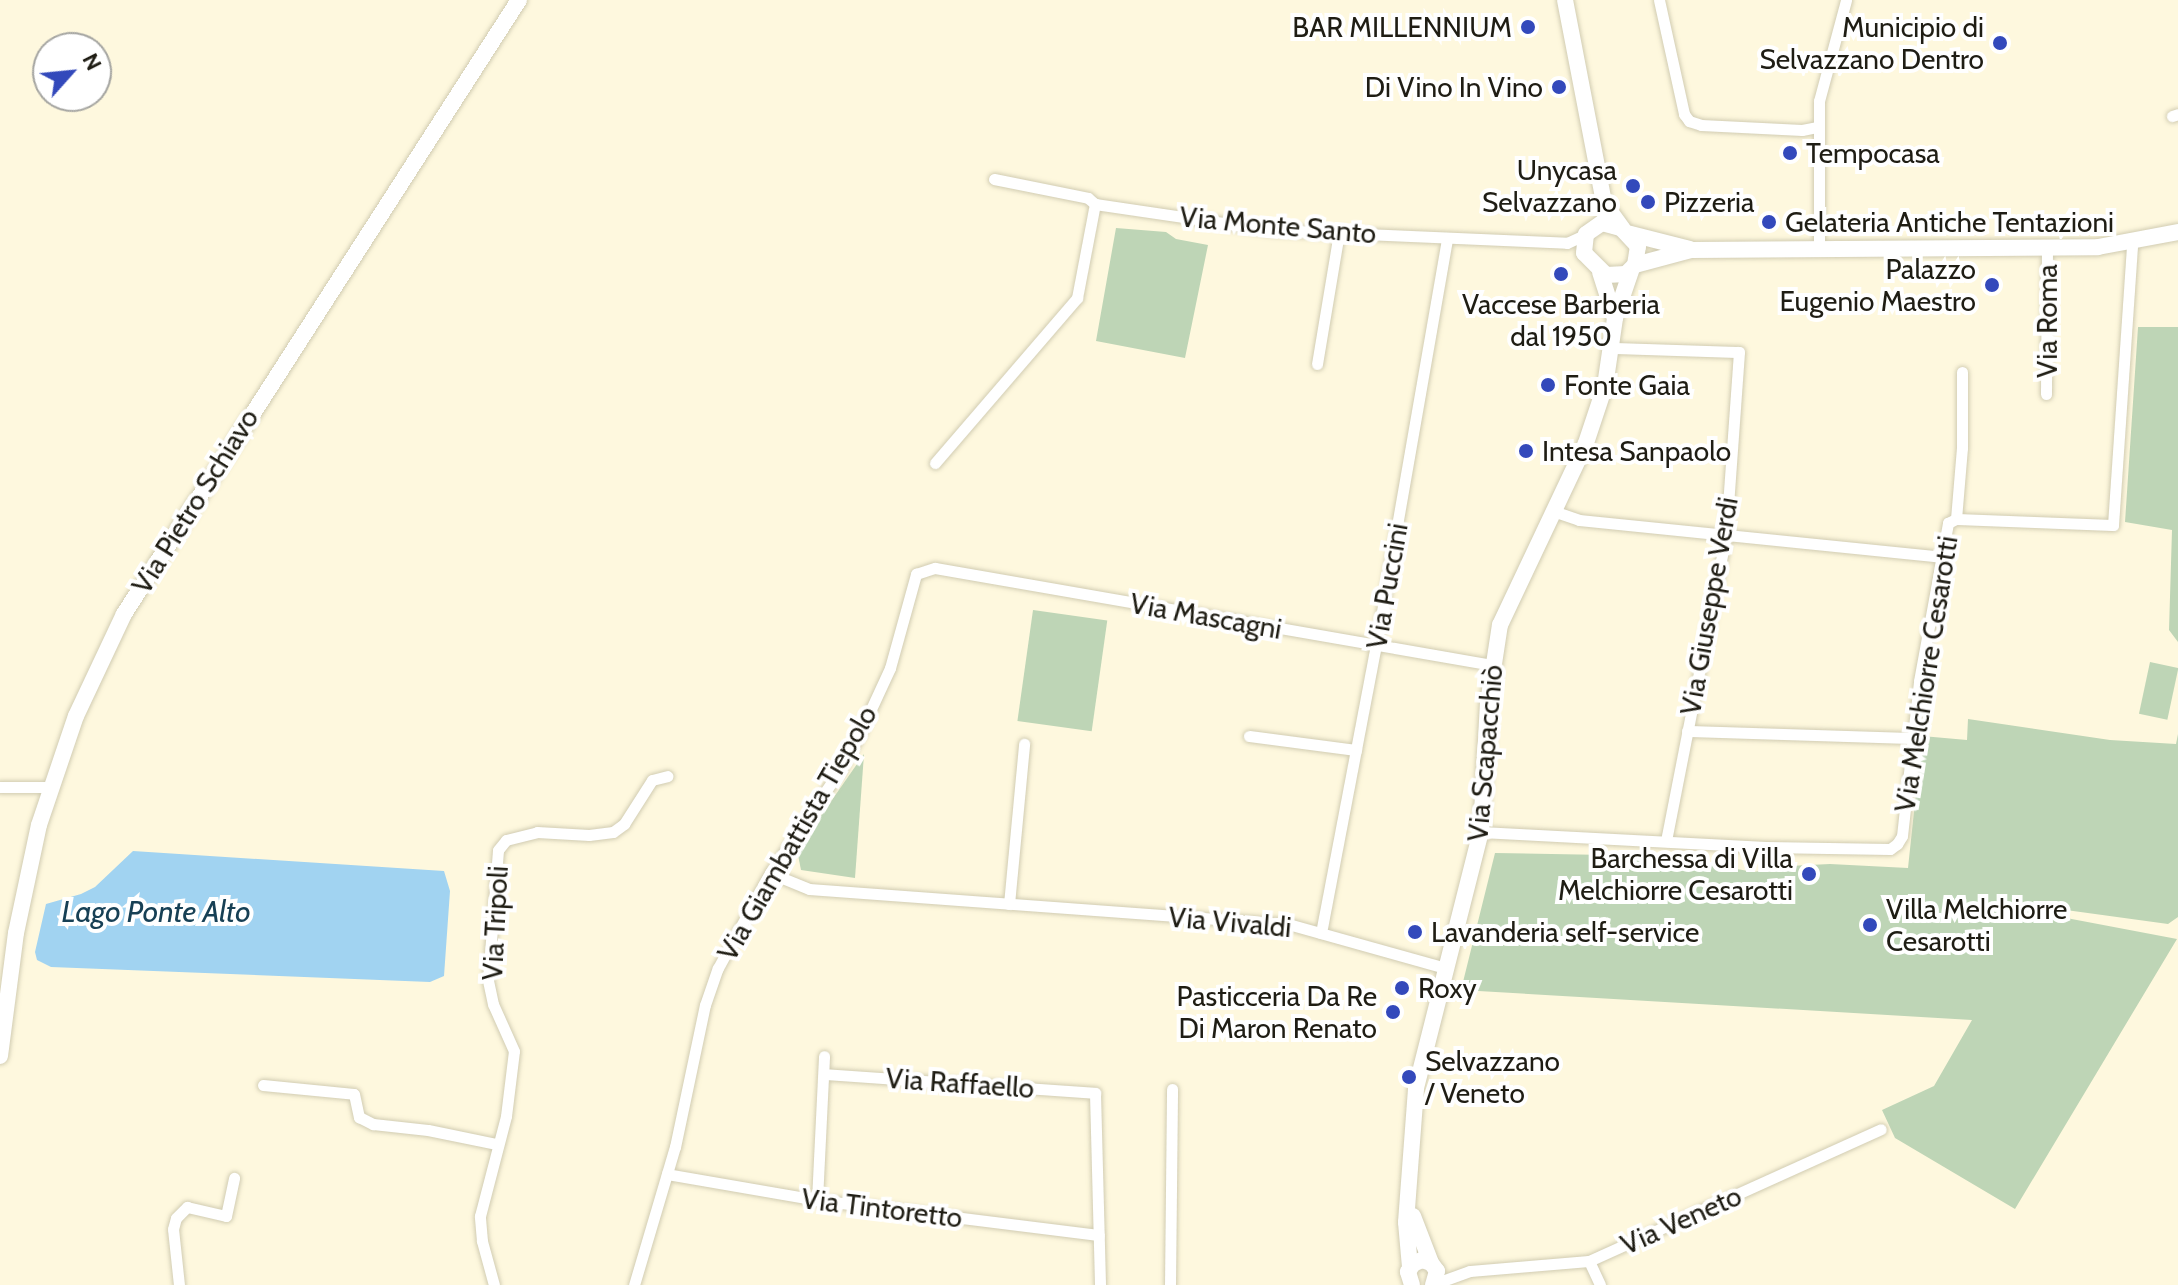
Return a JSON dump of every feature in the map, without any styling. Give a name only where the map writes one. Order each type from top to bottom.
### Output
[{"type":"street","name":"Via Pietro Schiavo","points":[[0,1056],[21,906],[50,787],[76,716],[124,614],[184,515],[519,0]]},
{"type":"street","points":[[1565,0],[1604,203],[1638,246],[1633,268],[1619,277],[1600,272],[1584,253],[1588,231],[1604,203]]},
{"type":"street","points":[[1659,0],[1684,114],[1689,121],[1715,126],[1802,130],[1818,127]]},
{"type":"street","points":[[1819,248],[1820,90],[1845,2],[1832,0]]},
{"type":"street","name":"Via Monte Santo","points":[[994,179],[1088,198],[1095,204],[1272,230],[1567,243],[1584,253]]},
{"type":"street","points":[[935,463],[1077,298],[1095,204]]},
{"type":"street","points":[[1588,231],[1609,223],[1625,231]]},
{"type":"street","name":"Via Monte Santo","points":[[1567,243],[1588,231]]},
{"type":"street","name":"Via Roma","points":[[1625,231],[1691,250]]},
{"type":"street","name":"Via Roma","points":[[1633,268],[1691,250],[2047,247],[2132,243],[2178,232]]},
{"type":"street","points":[[1317,364],[1339,233]]},
{"type":"street","name":"Via Puccini","points":[[1321,933],[1376,646],[1447,238]]},
{"type":"street","name":"Via Melchiorre Cesarotti","points":[[1481,832],[1766,847],[1890,849],[1902,836],[1912,738],[1948,523],[1956,519],[2113,525],[2132,243]]},
{"type":"street","name":"Via Roma","points":[[2046,394],[2047,247]]},
{"type":"street","name":"Via Scapacchiò","points":[[1411,1280],[1406,1222],[1410,1205],[1416,1088],[1481,832],[1492,665],[1508,601],[1556,512],[1591,429],[1605,386],[1615,318],[1633,268]]},
{"type":"street","name":"Via Scapacchiò","points":[[1600,272],[1615,318]]},
{"type":"street","name":"Via Giuseppe Verdi","points":[[1613,348],[1739,352],[1726,535],[1666,841]]},
{"type":"street","name":"Via Melchiorre Cesarotti","points":[[1956,519],[1962,448],[1962,372]]},
{"type":"street","points":[[1556,512],[1579,520],[1941,557]]},
{"type":"street","name":"Via Mascagni","points":[[921,571],[935,568],[1492,665]]},
{"type":"street","name":"Via Giambattista Tiepolo","points":[[634,1285],[667,1174],[693,1073],[705,1005],[718,968],[770,873],[840,770],[860,733],[890,668],[912,581],[921,571]]},
{"type":"street","points":[[1687,731],[1912,738]]},
{"type":"street","points":[[1249,736],[1356,750]]},
{"type":"street","points":[[1009,904],[1024,744]]},
{"type":"street","name":"Via Tripoli","points":[[494,1285],[482,1241],[480,1216],[496,1144],[506,1116],[514,1051],[493,1004],[488,980],[498,850],[506,840],[537,832],[589,835],[613,832],[624,824],[652,780],[668,776]]},
{"type":"street","points":[[0,787],[50,787]]},
{"type":"street","name":"Via Vivaldi","points":[[770,873],[809,889],[1288,924],[1446,968]]},
{"type":"street","points":[[817,1200],[824,1056]]},
{"type":"street","name":"Via Raffaello","points":[[824,1074],[1095,1093],[1099,1235]]},
{"type":"street","points":[[263,1085],[354,1094],[359,1117],[373,1124],[428,1130],[496,1144]]},
{"type":"street","points":[[1170,1285],[1172,1089]]},
{"type":"street","name":"Via Veneto","points":[[1434,1284],[1470,1271],[1589,1261],[1881,1129]]},
{"type":"street","name":"Via Tintoretto","points":[[667,1174],[817,1200],[1099,1235]]},
{"type":"street","points":[[179,1285],[173,1229],[176,1218],[187,1207],[226,1216],[234,1178]]},
{"type":"street","name":"Via Scapacchiò","points":[[1410,1205],[1437,1271],[1434,1284]]},
{"type":"street","points":[[1099,1235],[1100,1285]]},
{"type":"street","name":"Via Scapacchiò","points":[[1411,1280],[1422,1260],[1432,1264]]},
{"type":"street","points":[[1589,1261],[1600,1285]]},
{"type":"street","name":"Via Veneto","points":[[1432,1264],[1470,1271]]},
{"type":"green space","points":[[1116,228],[1166,232],[1176,239],[1208,245],[1185,358],[1096,341]]},
{"type":"green space","points":[[2138,327],[2178,327],[2178,642],[2169,630],[2172,530],[2125,522]]},
{"type":"green space","points":[[1033,610],[1107,620],[1092,731],[1017,721]]},
{"type":"green space","points":[[2150,662],[2178,668],[2167,720],[2139,714]]},
{"type":"green space","points":[[1968,719],[2110,740],[2176,744],[2178,734],[2178,917],[2168,924],[2044,907],[2040,913],[2177,939],[2015,1209],[1895,1138],[1882,1110],[1934,1086],[1972,1020],[1461,990],[1495,853],[1662,856],[1754,872],[1830,864],[1908,868],[1922,736],[1967,740]]},
{"type":"green space","points":[[864,754],[855,878],[801,870],[797,850]]},
{"type":"water","name":"Lago Ponte Alto","points":[[133,851],[444,871],[450,891],[444,976],[430,982],[51,967],[37,960],[35,952],[46,904],[95,887]]},
{"type":"place","name":"BAR MILLENNIUM","points":[[1528,27]]},
{"type":"place","name":"Municipio di Selvazzano Dentro","points":[[2000,43]]},
{"type":"place","name":"Di Vino In Vino","points":[[1559,87]]},
{"type":"place","name":"Tempocasa","points":[[1790,153]]},
{"type":"place","name":"Unycasa Selvazzano","points":[[1633,186]]},
{"type":"place","name":"Pizzeria","points":[[1648,202]]},
{"type":"place","name":"Gelateria Antiche Tentazioni","points":[[1769,222]]},
{"type":"place","name":"Vaccese Barberia dal 1950","points":[[1561,274]]},
{"type":"place","name":"Palazzo Eugenio Maestro","points":[[1992,285]]},
{"type":"place","name":"Fonte Gaia","points":[[1548,385]]},
{"type":"place","name":"Intesa Sanpaolo","points":[[1526,451]]},
{"type":"place","name":"Barchessa di Villa Melchiorre Cesarotti","points":[[1809,874]]},
{"type":"place","name":"Villa Melchiorre Cesarotti","points":[[1870,925]]},
{"type":"place","name":"Lavanderia self-service","points":[[1415,932]]},
{"type":"place","name":"Roxy","points":[[1402,988]]},
{"type":"place","name":"Pasticceria Da Re Di Maron Renato","points":[[1393,1012]]},
{"type":"place","name":"Selvazzano / Veneto","points":[[1409,1077]]}]
